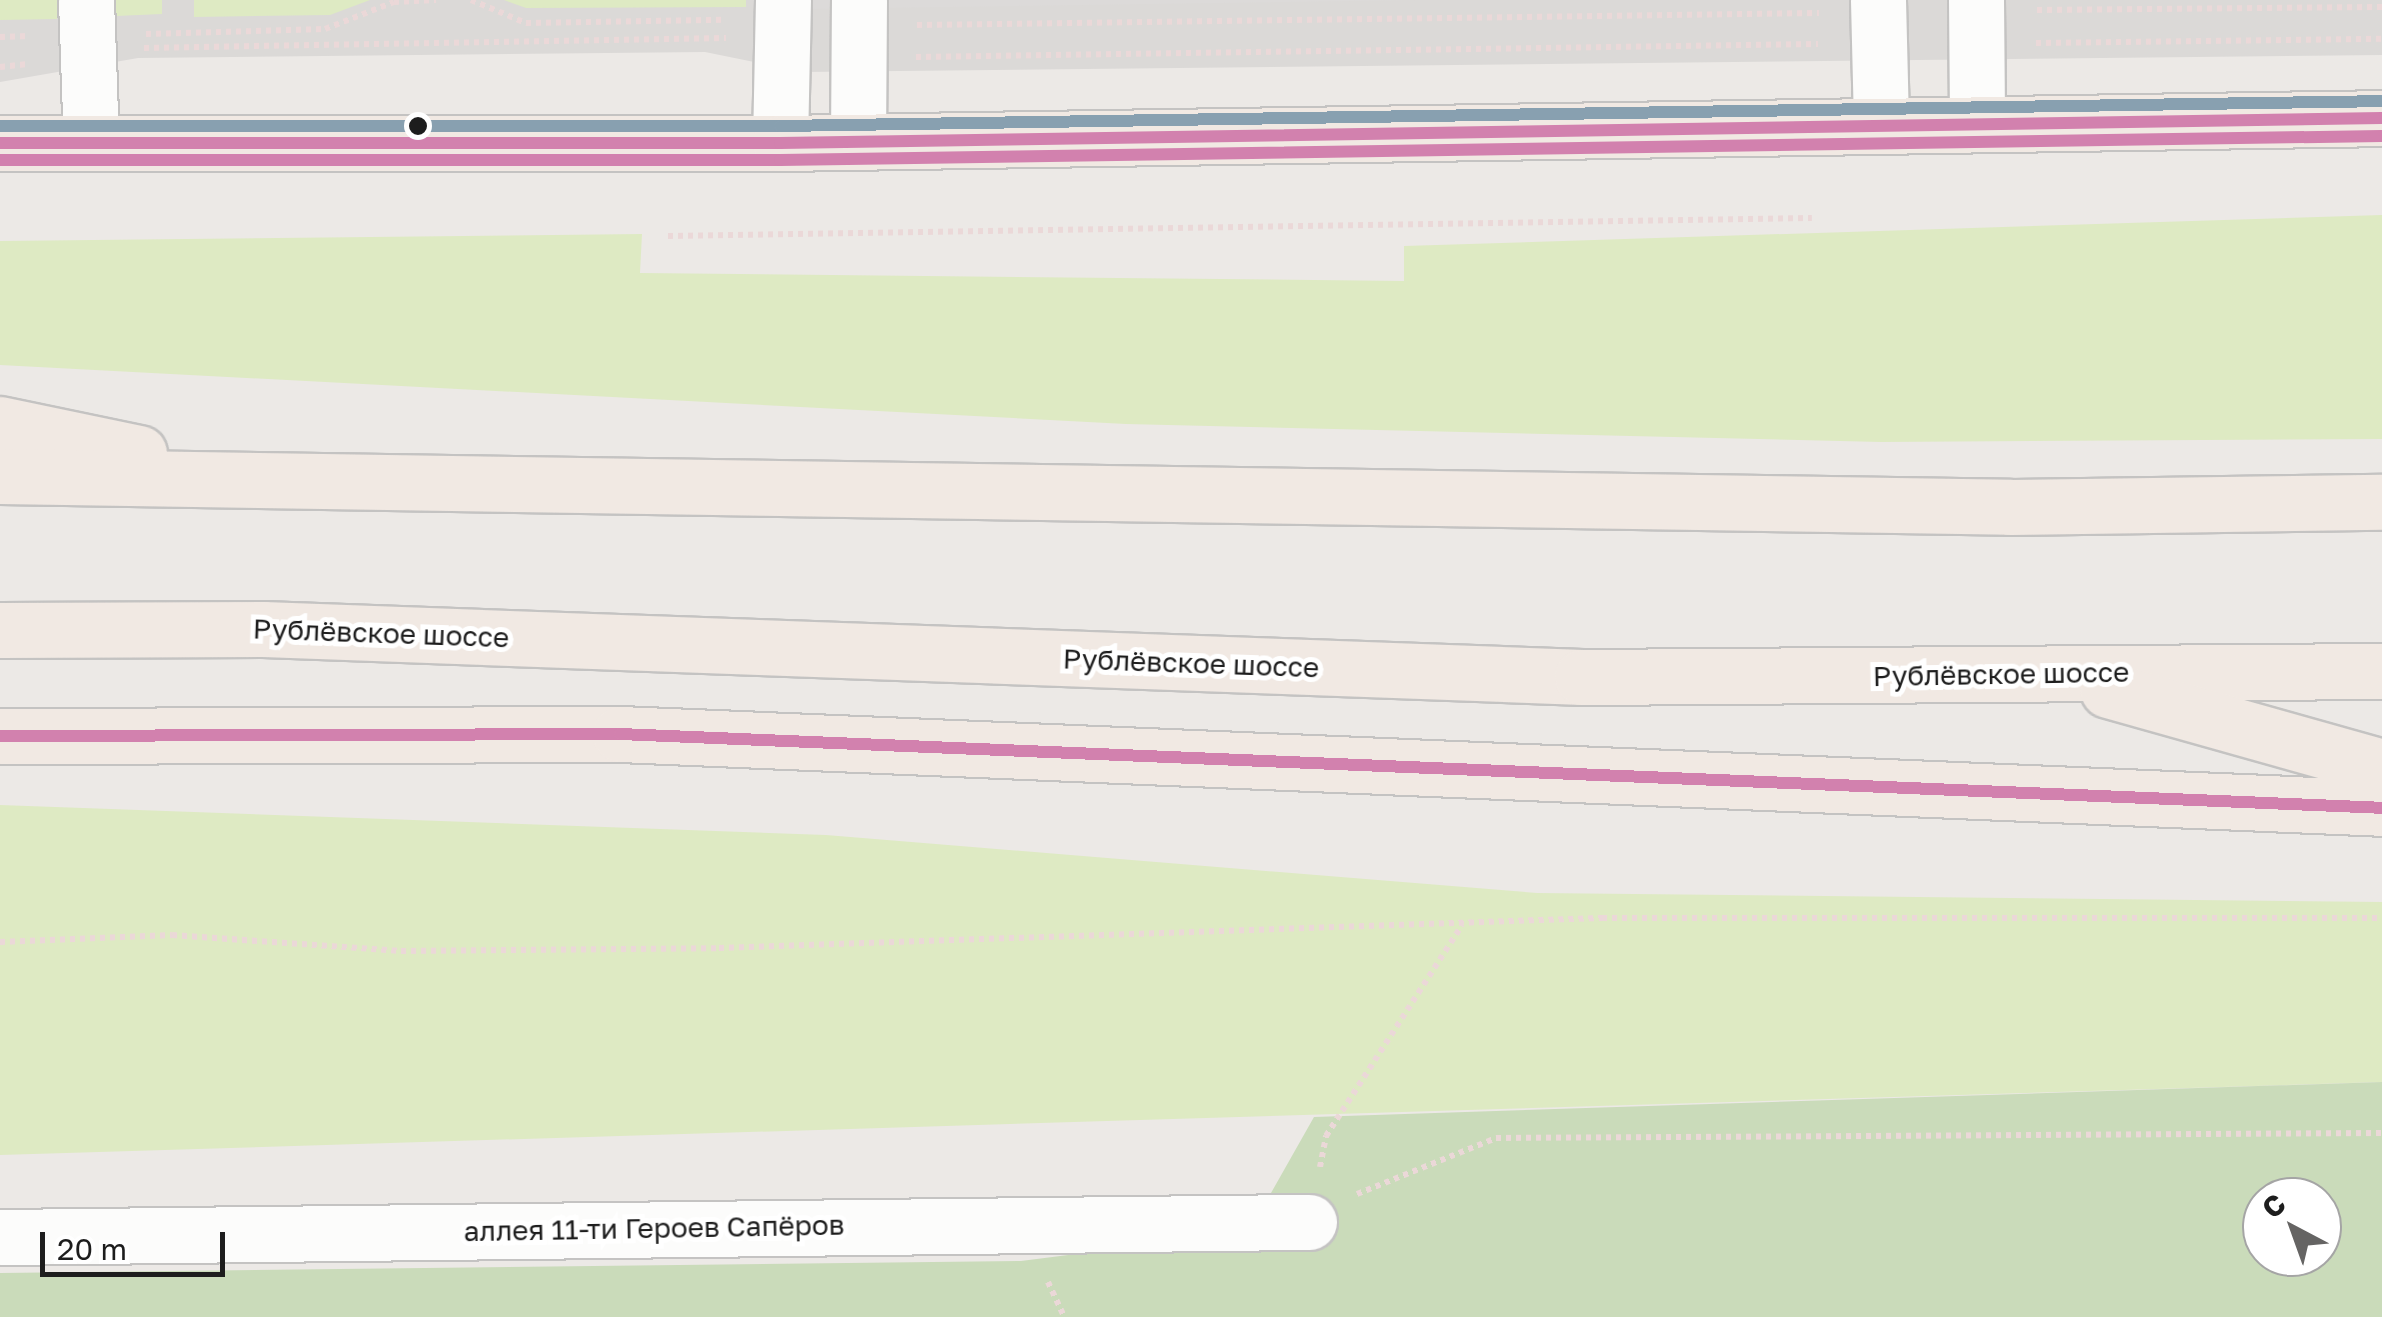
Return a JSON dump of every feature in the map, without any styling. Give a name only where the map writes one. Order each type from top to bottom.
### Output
[{"type":"main road","points":[[0,144],[780,143],[1977,121],[2382,118]]},
{"type":"main road","points":[[0,424],[260,478]]},
{"type":"main road","points":[[0,476],[2010,508],[2382,502]]},
{"type":"main road","name":"Рублёвское шоссе","points":[[0,630],[264,628],[1582,677],[2382,671]]},
{"type":"main road","points":[[2047,673],[2382,767]]},
{"type":"main road","points":[[0,736],[620,734],[2382,808]]},
{"type":"street","points":[[1977,18],[1977,121]]},
{"type":"street","points":[[780,143],[782,19]]},
{"type":"street","points":[[1879,19],[1881,125]]},
{"type":"street","points":[[87,28],[91,142]]},
{"type":"street","points":[[858,142],[859,28]]},
{"type":"street","name":"аллея 11-ти Героев Сапёров","points":[[0,1236],[1309,1222]]},
{"type":"path","points":[[87,28],[325,29],[394,2],[436,0]]},
{"type":"path","points":[[471,0],[526,23],[782,19]]},
{"type":"path","points":[[1977,18],[2382,7]]},
{"type":"path","points":[[1977,18],[2382,39]]},
{"type":"path","points":[[0,37],[87,28],[782,19]]},
{"type":"path","points":[[859,28],[1879,19]]},
{"type":"path","points":[[859,28],[1879,19]]},
{"type":"path","points":[[668,236],[1812,218]]},
{"type":"path","points":[[0,942],[172,935],[401,951],[660,949],[1463,924],[2382,918]]},
{"type":"path","points":[[1309,1222],[1326,1136],[1463,924]]},
{"type":"path","points":[[1309,1222],[1382,1179],[1496,1138],[2382,1133]]},
{"type":"shaded area","points":[[0,0],[2382,0],[2382,55],[804,72],[705,52],[138,58],[0,82]]},
{"type":"shaded area","points":[[809,0],[1416,0],[809,9]]},
{"type":"green space","points":[[0,0],[57,0],[57,19],[0,20]]},
{"type":"green space","points":[[116,0],[162,0],[162,14],[116,16]]},
{"type":"green space","points":[[194,0],[370,0],[330,15],[194,17]]},
{"type":"green space","points":[[504,0],[746,0],[746,7],[526,8]]},
{"type":"green space","points":[[2382,215],[2382,439],[1881,442],[1126,424],[0,365],[0,241],[642,234],[640,273],[1404,281],[1404,246]]},
{"type":"green space","points":[[0,805],[826,835],[1537,893],[2382,902],[2382,1082],[0,1155]]},
{"type":"green space","points":[[2382,1082],[2382,1317],[0,1317],[0,1273],[1021,1261],[1249,1232],[1314,1117]]},
{"type":"transit line","points":[[0,126],[780,126],[2382,101]]},
{"type":"transit line","points":[[0,143],[780,143],[2382,118]]},
{"type":"transit line","points":[[0,160],[780,160],[2382,136]]},
{"type":"transit line","points":[[0,736],[620,734],[2382,808]]}]
